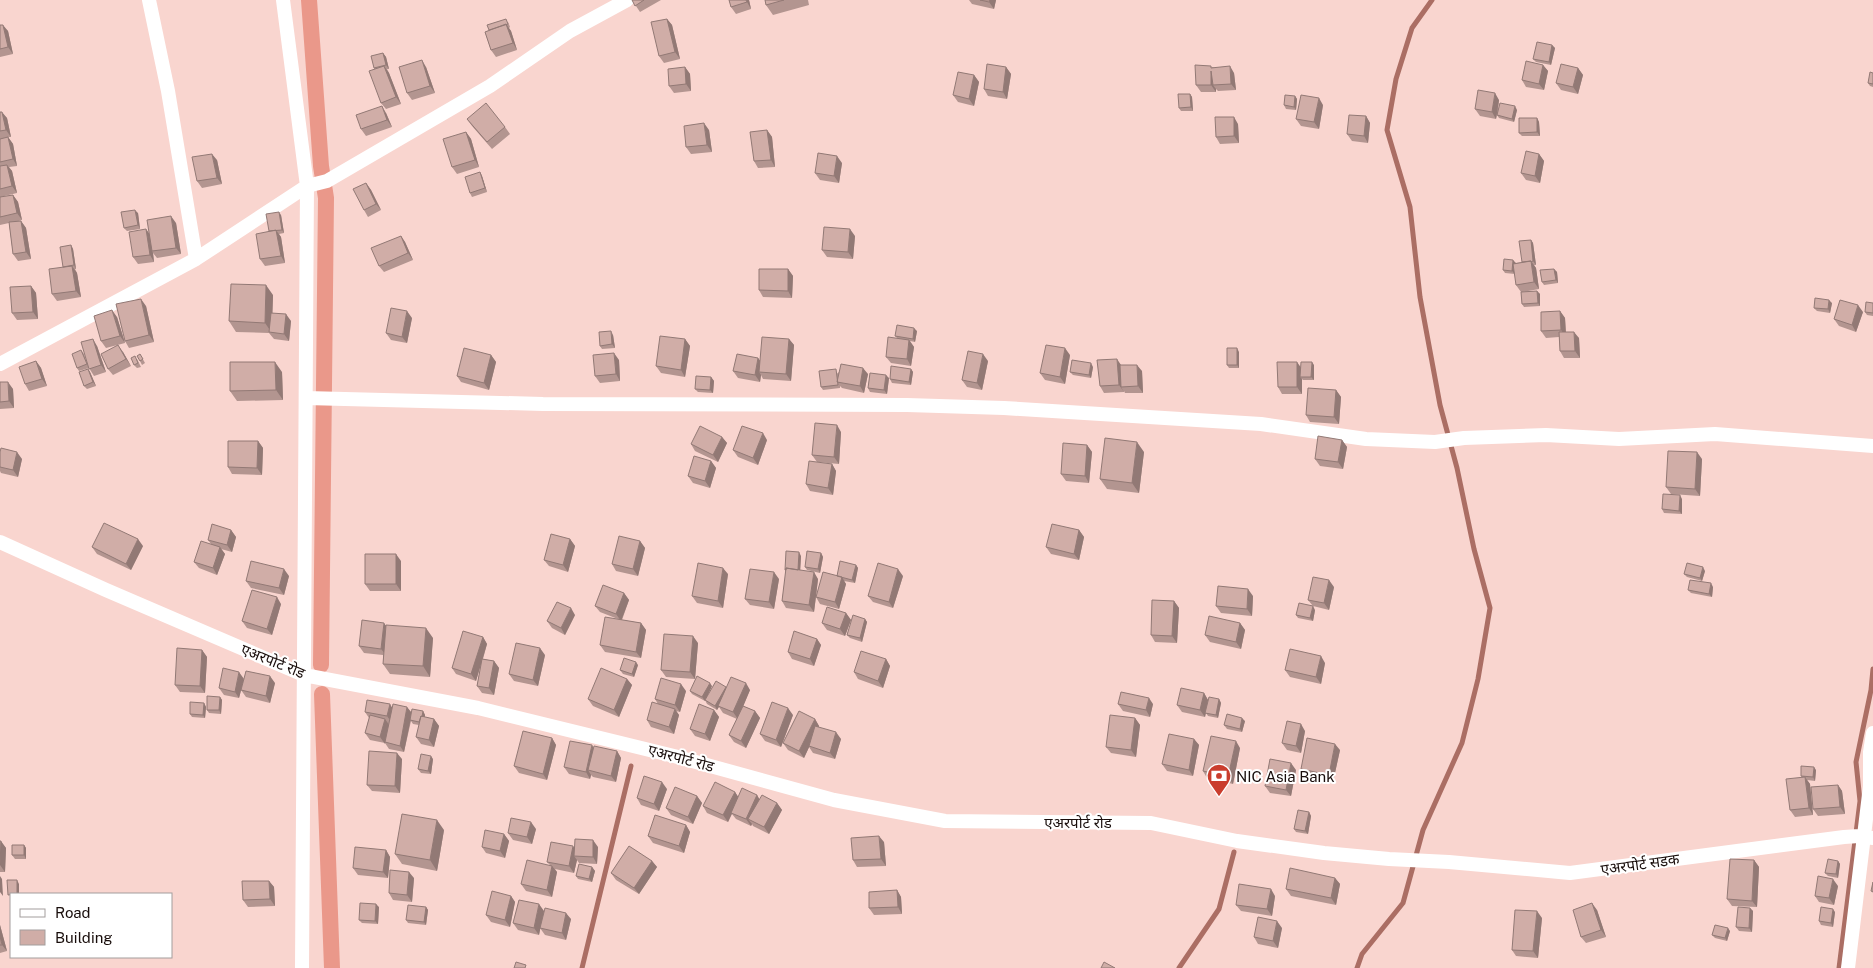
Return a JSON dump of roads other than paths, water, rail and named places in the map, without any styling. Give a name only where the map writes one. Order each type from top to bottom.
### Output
[{"type":"street","points":[[149,0],[168,91],[196,259]]},
{"type":"street","points":[[283,0],[316,183],[304,675],[302,968]]},
{"type":"street","points":[[0,364],[196,259],[316,183],[490,86],[570,31],[627,0]]},
{"type":"street","points":[[310,398],[543,404],[907,405],[1004,408],[1261,424],[1366,439],[1435,442],[1464,438],[1546,435],[1619,439],[1715,434],[1873,446]]},
{"type":"street","name":"एअरपोर्ट रोड","points":[[0,542],[304,675],[478,708],[674,756],[834,800],[945,821],[1151,823],[1237,840],[1389,860],[1436,862]]},
{"type":"street","points":[[1848,968],[1865,837],[1870,786],[1870,752],[1873,733]]},
{"type":"street","name":"एअरपोर्ट सडक","points":[[1436,862],[1570,873],[1844,837],[1865,837]]},
{"type":"waterway","points":[[309,0],[321,166],[326,198],[321,665]]},
{"type":"waterway","points":[[1357,968],[1362,954],[1403,903],[1423,830],[1462,743],[1478,679],[1490,608],[1440,405],[1420,297],[1410,207],[1387,130],[1396,79],[1412,28],[1432,0]]},
{"type":"waterway","points":[[1839,968],[1860,801],[1856,762],[1871,690],[1873,669]]},
{"type":"waterway","points":[[322,694],[332,968]]},
{"type":"waterway","points":[[582,968],[631,766]]},
{"type":"waterway","points":[[1179,968],[1219,909],[1234,852]]},
{"type":"place","name":"NIC Asia Bank","points":[[1219,797]]}]
